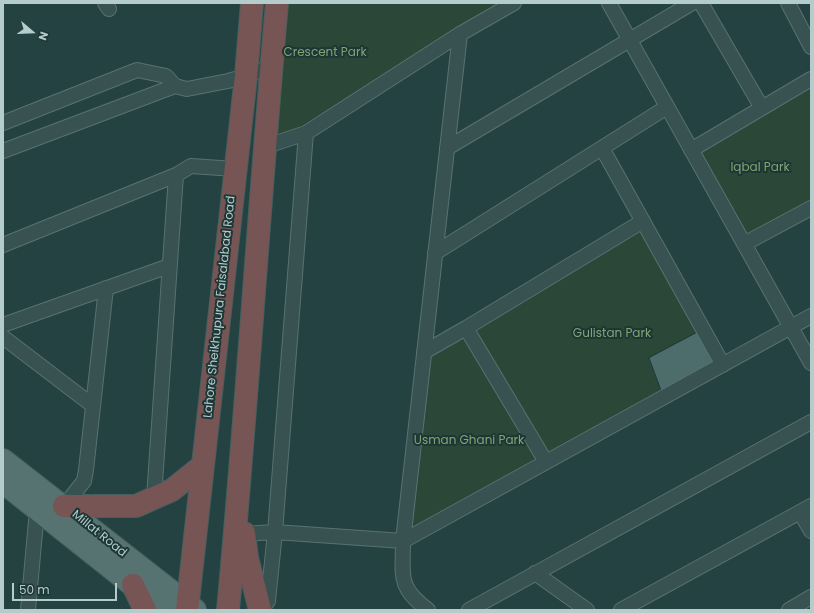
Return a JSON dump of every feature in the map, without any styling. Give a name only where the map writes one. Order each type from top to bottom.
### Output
[{"type":"highway","name":"Lahore Sheikhupura Faisalabad Road","points":[[189,608],[202,466],[246,76],[252,3]]},
{"type":"highway","points":[[228,610],[239,494],[264,147],[278,3]]},
{"type":"highway","points":[[64,506],[136,506],[172,490],[202,466]]},
{"type":"highway","points":[[239,494],[247,558],[260,610]]},
{"type":"highway","points":[[133,585],[145,610]]},
{"type":"main road","name":"Millat Road","points":[[3,460],[64,506],[189,608]]},
{"type":"main road","name":"Millat Road","points":[[3,482],[164,610]]},
{"type":"street","points":[[264,147],[306,133],[460,34],[514,3]]},
{"type":"street","points":[[609,3],[811,363]]},
{"type":"street","points":[[447,148],[692,3]]},
{"type":"street","points":[[702,3],[762,108]]},
{"type":"street","points":[[788,3],[811,47]]},
{"type":"street","points":[[428,610],[414,600],[403,583],[403,540],[460,34]]},
{"type":"street","points":[[3,151],[174,86],[187,89],[246,76],[272,66]]},
{"type":"street","points":[[3,123],[137,70],[166,76],[174,86]]},
{"type":"street","points":[[691,150],[811,79]]},
{"type":"street","points":[[436,252],[667,107]]},
{"type":"street","points":[[260,610],[268,601],[275,532],[306,133]]},
{"type":"street","points":[[602,148],[723,365]]},
{"type":"street","points":[[3,245],[176,175],[192,166],[235,169]]},
{"type":"street","points":[[154,498],[176,175]]},
{"type":"street","points":[[744,244],[811,208]]},
{"type":"street","points":[[424,352],[643,221]]},
{"type":"street","points":[[3,325],[169,266]]},
{"type":"street","points":[[64,506],[84,481],[106,288]]},
{"type":"street","points":[[244,534],[275,532],[403,540],[811,316]]},
{"type":"street","points":[[466,328],[546,462]]},
{"type":"street","points":[[3,337],[92,405]]},
{"type":"street","points":[[469,610],[811,422]]},
{"type":"street","points":[[621,610],[805,509],[811,531]]},
{"type":"street","points":[[28,610],[37,510]]},
{"type":"street","points":[[535,573],[587,610]]},
{"type":"street","points":[[789,610],[811,597]]},
{"type":"green space","name":"Crescent Park","points":[[279,3],[513,3],[267,145]]},
{"type":"green space","name":"Iqbal Park","points":[[811,79],[811,204],[744,244],[691,150]]},
{"type":"green space","name":"Gulistan Park","points":[[643,221],[722,364],[546,461],[467,329]]},
{"type":"green space","name":"Usman Ghani Park","points":[[466,329],[544,462],[403,540],[424,352]]},
{"type":"building","points":[[700,331],[716,362],[662,393],[649,358]]}]
